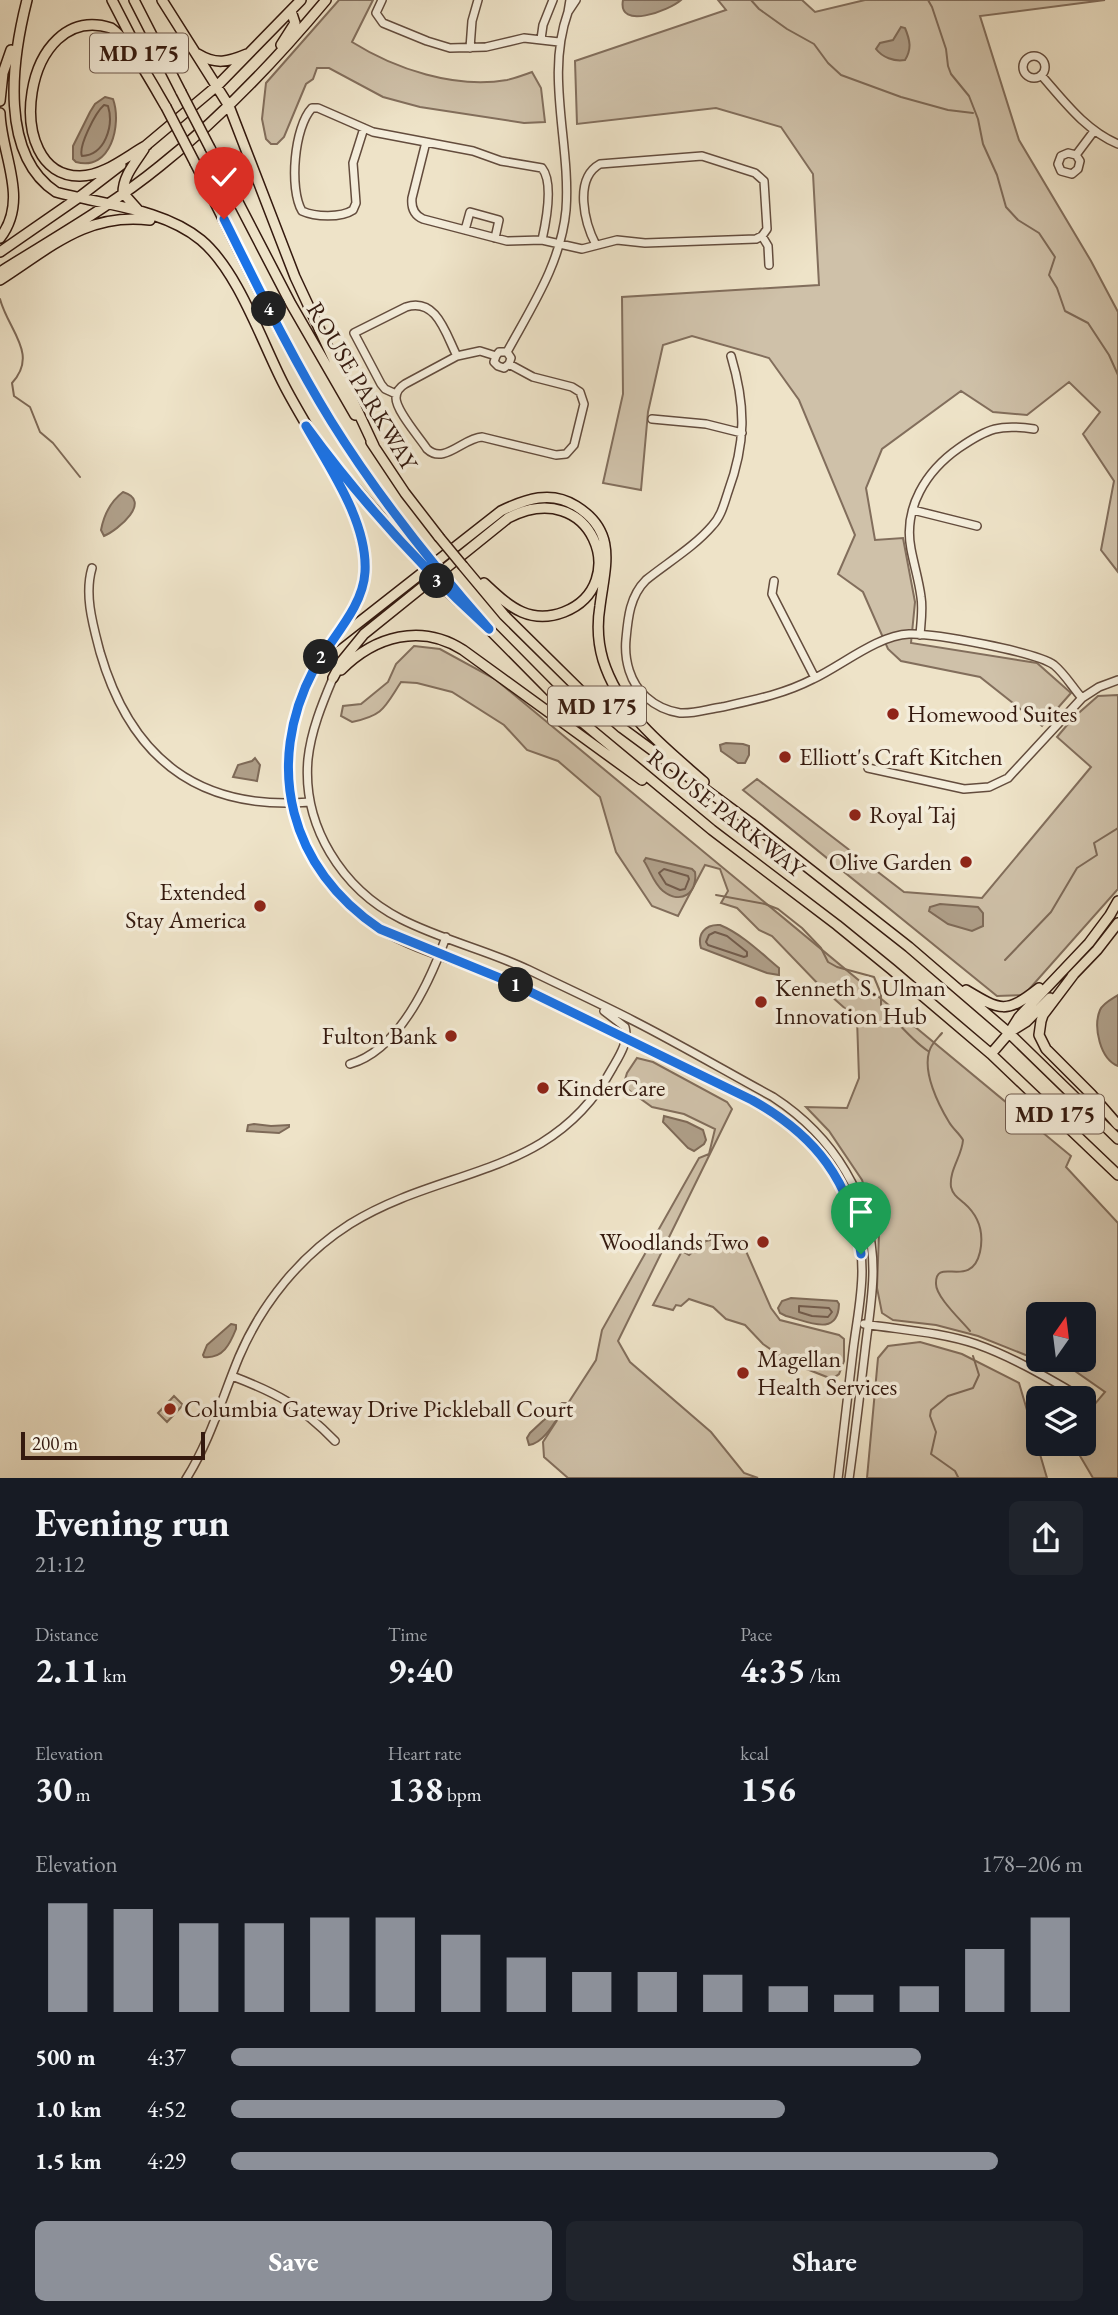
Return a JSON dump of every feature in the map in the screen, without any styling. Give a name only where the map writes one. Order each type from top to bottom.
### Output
[{"type":"main road","points":[[27,0],[17,39],[7,106],[13,146],[24,169],[34,180],[56,192],[142,213],[176,225],[201,241],[224,265],[283,385],[349,506],[365,562],[363,582],[359,597],[321,656]]},
{"type":"main road","name":"ROUSE PARKWAY","points":[[112,0],[272,315],[330,419],[419,555],[576,717],[712,830],[837,925],[990,1054],[1118,1175]]},
{"type":"main road","name":"ROUSE PARKWAY","points":[[134,0],[290,304],[374,446],[405,493],[504,615],[589,699],[622,727],[751,823],[945,978],[1009,1033],[1118,1139]]},
{"type":"main road","points":[[162,0],[229,106],[295,277],[374,446]]},
{"type":"main road","points":[[0,252],[78,198],[147,145],[218,85],[301,0]]},
{"type":"main road","points":[[0,272],[160,166],[245,90],[326,0]]},
{"type":"main road","points":[[245,90],[291,31],[295,23],[291,11]]},
{"type":"main road","points":[[147,145],[90,175],[67,174],[58,171],[44,160],[30,134],[27,107],[32,65],[42,44],[55,29],[82,20],[114,30],[128,46],[166,107]]},
{"type":"main road","points":[[0,101],[5,66],[17,39]]},
{"type":"main road","points":[[196,53],[207,60],[223,62],[253,51]]},
{"type":"main road","points":[[0,113],[13,178],[14,201],[9,222],[0,238]]},
{"type":"main road","points":[[142,213],[123,193],[127,176],[147,145]]},
{"type":"main road","points":[[0,280],[73,233],[92,224],[134,218],[176,225]]},
{"type":"main road","points":[[306,426],[350,484],[419,555]]},
{"type":"main road","points":[[321,656],[339,637],[501,511],[520,501],[538,497],[552,496],[570,502],[590,514],[601,532],[607,550],[599,609],[599,638],[603,659],[622,702],[645,730],[751,823]]},
{"type":"main road","points":[[333,678],[342,661],[364,634],[495,526],[519,512],[548,507],[574,516],[594,538],[599,559],[593,584],[583,600],[568,611],[548,616],[531,615],[513,608],[463,566]]},
{"type":"main road","points":[[333,678],[359,654],[381,641],[420,634],[444,640],[463,650],[712,830]]},
{"type":"main road","points":[[990,1054],[1009,1033],[1018,1017],[1101,928],[1118,901]]},
{"type":"main road","points":[[1009,1033],[1026,1022],[1074,974],[1118,923]]},
{"type":"main road","points":[[1082,965],[1100,952],[1118,933]]},
{"type":"main road","points":[[945,978],[993,1005],[1011,1007],[1024,1001],[1066,967]]},
{"type":"main road","points":[[1074,974],[1044,1015],[1040,1035],[1046,1049],[1118,1125]]},
{"type":"street","points":[[382,0],[376,13],[383,23],[450,48],[485,47],[524,38],[559,42]]},
{"type":"street","points":[[470,48],[472,21],[478,0]]},
{"type":"street","points":[[541,39],[543,25],[553,0]]},
{"type":"street","points":[[507,352],[545,285],[560,245],[566,192],[558,67],[559,42],[570,0]]},
{"type":"street","points":[[568,12],[576,0]]},
{"type":"street","points":[[1041,75],[1073,112],[1094,131],[1118,144]]},
{"type":"street","points":[[363,128],[354,156],[356,203],[353,210],[344,215],[309,214],[302,211],[296,186],[296,155],[309,110],[318,108],[363,128],[473,151],[501,161],[542,168],[546,174],[548,193],[542,240]]},
{"type":"street","points":[[1076,155],[1094,131]]},
{"type":"street","points":[[426,142],[412,198],[413,210],[423,219],[495,238],[514,241],[542,240],[582,249],[617,240],[645,243],[756,239],[765,233],[767,225],[762,178],[755,173],[695,156],[605,162],[592,168],[586,183],[584,204],[587,226],[596,245]]},
{"type":"street","points":[[465,230],[470,212],[499,220],[495,238]]},
{"type":"street","points":[[762,236],[768,246],[769,265]]},
{"type":"street","points":[[396,394],[389,392],[381,384],[354,333],[415,304],[436,314],[457,356]]},
{"type":"street","points":[[396,394],[405,384],[457,356],[480,351],[496,356]]},
{"type":"street","points":[[499,352],[507,352],[511,358],[509,364],[504,368],[498,366],[495,362],[496,356],[499,352]]},
{"type":"street","points":[[732,356],[742,398],[742,433],[734,475],[716,521],[639,586],[631,602],[626,652],[634,680],[644,695],[659,707],[686,713],[782,694],[883,641],[904,635],[920,635],[1039,657],[1058,669],[1082,698]]},
{"type":"street","points":[[396,394],[399,408],[427,449],[434,454],[443,455],[471,439],[482,437],[566,454],[574,445],[584,404],[583,395],[572,387],[533,377],[509,364]]},
{"type":"street","points":[[652,419],[706,424],[742,433]]},
{"type":"street","points":[[920,635],[922,601],[910,541],[913,510],[920,490],[931,473],[947,457],[986,430],[1006,426],[1034,429]]},
{"type":"street","points":[[913,510],[977,526]]},
{"type":"street","points":[[92,568],[88,590],[104,665],[119,701],[145,743],[175,771],[217,794],[251,802],[310,802]]},
{"type":"street","points":[[774,581],[772,594],[815,678]]},
{"type":"street","points":[[321,656],[301,697],[292,728],[288,761],[292,804],[306,848],[314,864],[338,895],[380,929],[510,982],[767,1108],[795,1128],[824,1158],[847,1198],[858,1234],[862,1271],[838,1478]]},
{"type":"street","points":[[333,678],[309,749],[307,772],[310,802],[316,824],[330,852],[362,893],[402,920],[518,965],[633,1021],[773,1097],[817,1132],[848,1173],[867,1223],[873,1271],[849,1478]]},
{"type":"street","points":[[868,768],[964,789],[989,787],[1008,778],[1082,698],[1118,680]]},
{"type":"street","points":[[351,1064],[369,1056],[404,1021],[421,996],[446,937]]},
{"type":"street","points":[[186,1478],[212,1427],[247,1339],[270,1300],[315,1250],[343,1229],[373,1212],[513,1158],[556,1133],[589,1103],[608,1075],[627,1033],[623,1024],[584,998]]},
{"type":"street","points":[[857,1323],[916,1330],[975,1344],[1027,1366],[1062,1386]]},
{"type":"street","points":[[232,1376],[296,1405],[335,1441]]},
{"type":"shaded area","points":[[339,0],[373,0],[352,42],[387,61],[426,74],[467,82],[507,80],[532,72],[541,88],[545,122],[524,123],[420,107],[383,97],[329,68],[317,68],[313,79],[306,84],[284,137],[277,144],[271,144],[266,139],[262,119],[266,83]]},
{"type":"shaded area","points":[[718,0],[802,0],[815,12],[865,0],[1105,0],[980,16],[1019,140],[1118,312],[1118,572],[1101,550],[1114,481],[1083,434],[1100,412],[1069,382],[1027,415],[993,412],[961,391],[882,449],[866,488],[875,540],[903,538],[915,602],[911,643],[1037,663],[1071,693],[1042,726],[980,677],[901,661],[888,649],[863,592],[838,574],[855,535],[799,400],[769,358],[692,336],[663,345],[648,412],[641,490],[603,483],[623,394],[622,297],[819,285],[813,174],[781,127],[716,108],[577,124],[575,61],[726,10]]},
{"type":"shaded area","points":[[414,646],[440,649],[495,679],[1071,1156],[1066,1167],[1118,1223],[1118,1478],[1093,1478],[1080,1456],[1096,1456],[1096,1403],[1105,1392],[1076,1372],[1096,1372],[1096,1302],[1026,1302],[1026,1355],[978,1336],[936,1325],[893,1320],[882,1313],[877,1288],[879,1233],[862,1180],[829,1131],[806,1107],[847,1108],[859,1078],[857,1019],[822,988],[772,936],[759,930],[737,908],[721,903],[728,891],[720,869],[705,865],[678,916],[652,906],[616,852],[600,797],[558,761],[527,750],[504,725],[452,692],[401,682],[377,713],[352,722],[341,716],[343,706],[361,704],[388,682],[396,664]]},
{"type":"shaded area","points":[[1118,695],[1118,889],[1024,995],[997,996],[743,790],[757,779],[904,892],[982,898],[1091,767],[1057,737],[1073,718],[1098,696]]},
{"type":"shaded area","points":[[637,1058],[653,1062],[727,1102],[732,1109],[618,1341],[630,1362],[711,1432],[744,1473],[758,1478],[568,1478],[544,1457],[543,1442],[596,1360],[602,1330],[699,1158],[709,1154],[715,1129],[684,1114],[652,1107],[623,1086],[627,1073]]},
{"type":"shaded area","points":[[724,1237],[746,1251],[771,1308],[780,1320],[839,1335],[844,1339],[844,1361],[839,1374],[832,1379],[789,1362],[763,1344],[745,1325],[726,1319],[713,1307],[689,1299],[681,1306],[676,1305],[673,1310],[653,1305],[682,1251],[689,1255],[706,1241]]},
{"type":"shaded area","points":[[920,1342],[962,1354],[1019,1383],[1026,1407],[1026,1456],[1041,1456],[1047,1478],[867,1478],[878,1358],[888,1346]]},
{"type":"shaded area","name":"Columbia Gateway Drive Pickleball Court","points":[[174,1396],[183,1405],[167,1422],[158,1413]]},
{"type":"water","points":[[623,0],[681,0],[656,13],[636,16],[623,9]]},
{"type":"water","points":[[901,27],[905,28],[909,40],[905,60],[885,57],[876,49],[880,43],[893,40]]},
{"type":"water","points":[[105,97],[113,99],[115,109],[116,121],[111,144],[98,160],[76,162],[73,159],[73,146],[95,104]]},
{"type":"water","points":[[123,492],[131,496],[135,502],[134,508],[124,522],[104,536],[101,530],[106,514],[114,500]]},
{"type":"water","points":[[726,743],[749,746],[745,763],[738,763],[721,751],[720,745]]},
{"type":"water","points":[[255,758],[260,765],[257,781],[233,777],[238,765]]},
{"type":"water","points":[[646,858],[692,869],[695,879],[691,891],[682,897],[676,897],[663,891],[644,861]]},
{"type":"water","points":[[940,904],[978,907],[983,913],[983,926],[972,931],[948,924],[929,911],[930,907]]},
{"type":"water","points":[[720,925],[736,933],[758,950],[779,968],[779,975],[701,948],[700,938],[703,931],[710,926]]},
{"type":"water","points":[[1118,995],[1118,1066],[1103,1050],[1097,1025],[1101,1008]]},
{"type":"water","points":[[664,1116],[687,1122],[703,1130],[706,1140],[704,1144],[694,1151],[688,1148],[663,1122]]},
{"type":"water","points":[[248,1125],[289,1127],[279,1133],[247,1131]]},
{"type":"water","points":[[791,1298],[837,1301],[837,1314],[833,1321],[820,1325],[786,1316],[780,1313],[778,1308],[782,1301]]},
{"type":"water","points":[[231,1324],[236,1325],[236,1329],[225,1349],[216,1356],[204,1357],[207,1345]]},
{"type":"water","points":[[562,1403],[566,1403],[550,1429],[540,1440],[529,1445],[527,1438],[530,1433]]},
{"type":"waterway","points":[[751,0],[787,29],[814,44],[841,75],[901,97],[948,110],[973,113]]},
{"type":"waterway","points":[[928,0],[946,49],[951,74],[969,96],[978,119],[983,144],[997,175],[1006,207],[1018,220],[1039,233],[1055,257],[1049,275],[1065,311],[1088,323],[1109,355],[1118,375]]},
{"type":"waterway","points":[[0,299],[22,352],[20,372],[12,383],[14,396],[30,407],[40,432],[53,443],[80,477]]},
{"type":"waterway","points":[[1005,960],[1051,912],[1077,868],[1097,855],[1094,843],[1118,828]]},
{"type":"waterway","points":[[716,895],[778,909],[821,948],[828,962],[874,977],[881,994],[881,1005],[928,1051]]},
{"type":"waterway","points":[[942,1033],[929,1052],[928,1069],[936,1097],[963,1140],[951,1187],[973,1213],[981,1238],[980,1252],[975,1263],[962,1272],[941,1272],[937,1276],[936,1284],[944,1302],[970,1331]]},
{"type":"waterway","points":[[958,1478],[955,1471],[931,1454],[936,1432],[930,1416],[931,1410],[948,1396],[973,1388],[979,1375],[973,1356]]},
{"type":"place","name":"Homewood Suites","points":[[893,714]]},
{"type":"place","name":"Elliott's Craft Kitchen","points":[[785,757]]},
{"type":"place","name":"Royal Taj","points":[[855,815]]},
{"type":"place","name":"Olive Garden","points":[[966,862]]},
{"type":"place","name":"Extended Stay America","points":[[260,906]]},
{"type":"place","name":"Kenneth S. Ulman Innovation Hub","points":[[761,1002]]},
{"type":"place","name":"Fulton Bank","points":[[451,1036]]},
{"type":"place","name":"KinderCare","points":[[543,1088]]},
{"type":"place","name":"Woodlands Two","points":[[763,1242]]},
{"type":"place","name":"Magellan Health Services","points":[[743,1373]]},
{"type":"place","name":"Columbia Gateway Drive Pickleball Court","points":[[170,1409]]},
{"type":"route","points":[[224,219],[272,315],[330,419],[378,492],[423,551],[489,629],[441,585],[382,521],[336,468],[306,426],[349,506],[365,562],[363,582],[354,609],[334,634],[306,684],[289,744],[288,774],[292,804],[298,827],[314,864],[351,908],[393,937],[510,982],[782,1117],[824,1158],[839,1181],[854,1216],[861,1254]]}]
